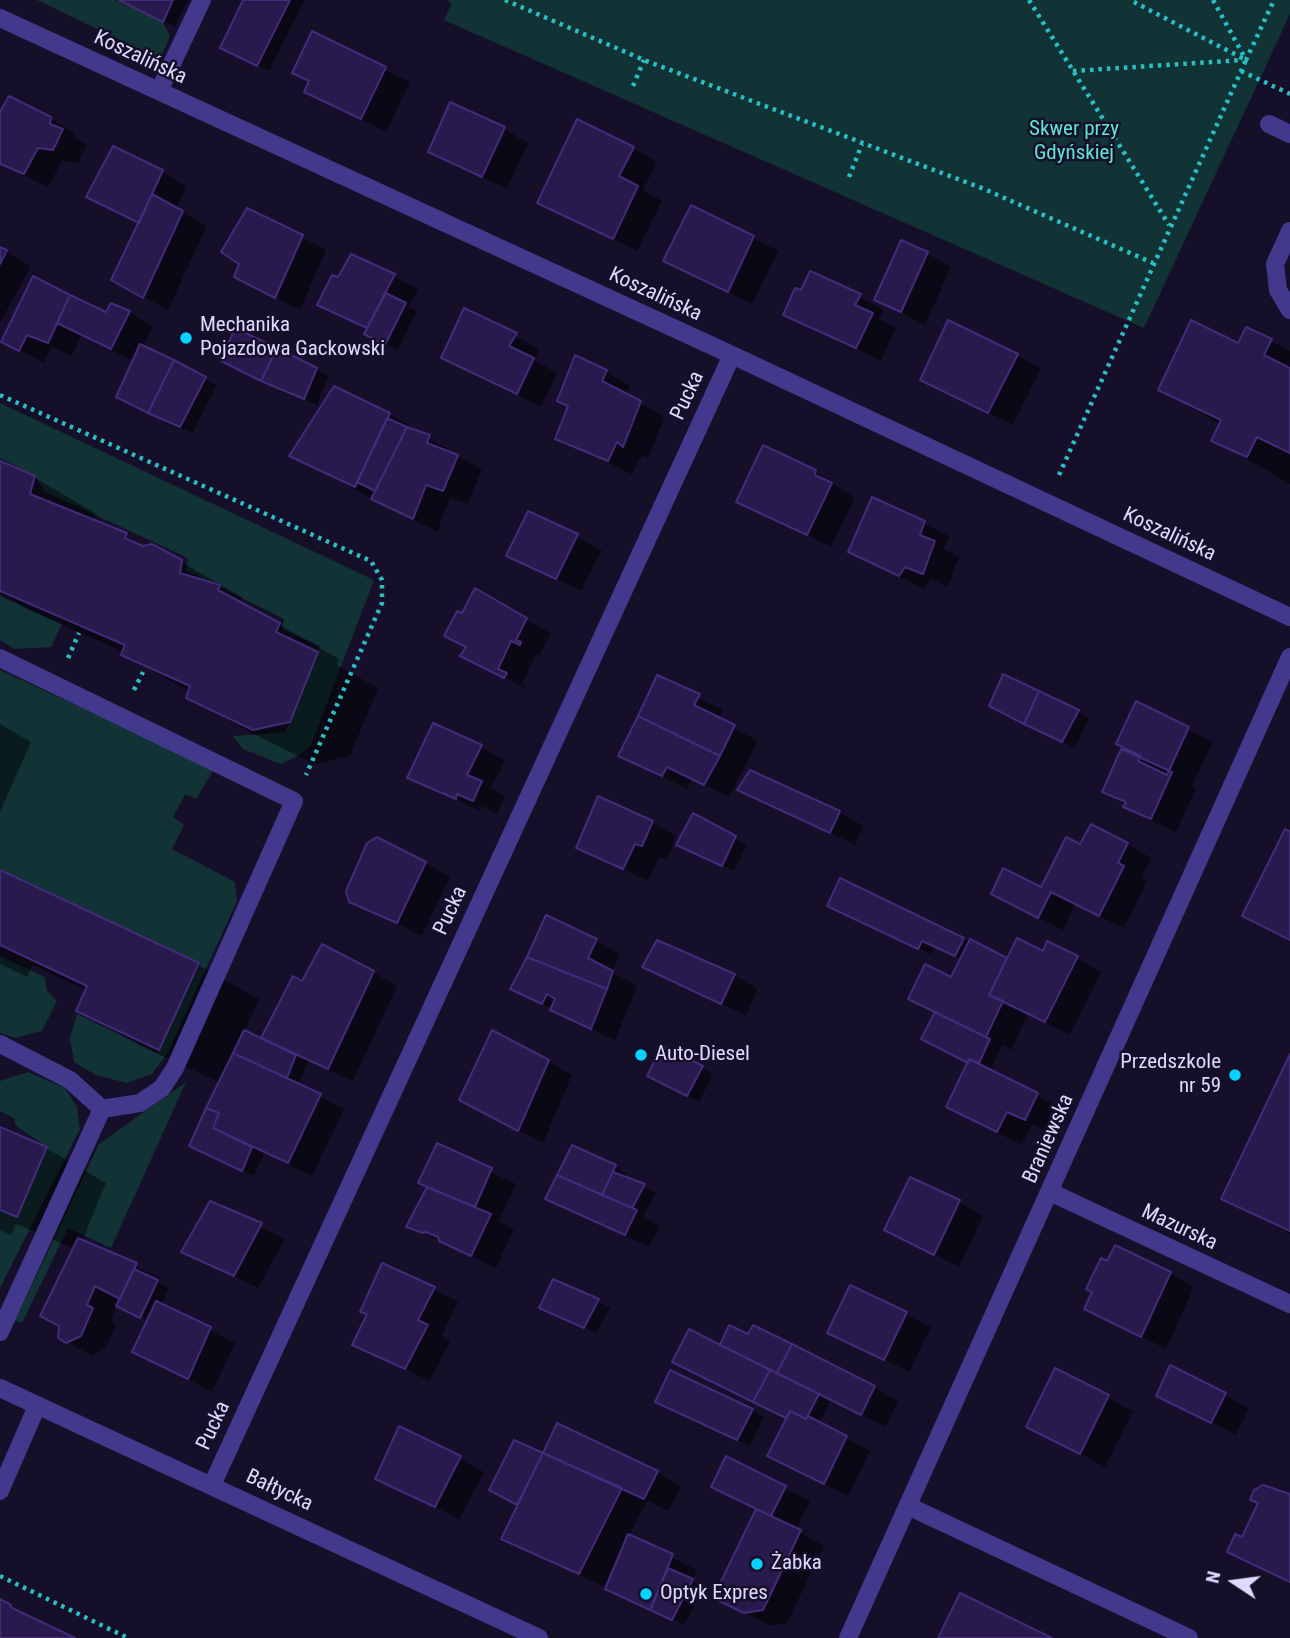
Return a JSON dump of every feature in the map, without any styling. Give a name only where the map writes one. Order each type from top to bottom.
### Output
[{"type":"street","points":[[159,91],[202,0]]},
{"type":"street","name":"Koszalińska","points":[[0,18],[732,355],[1290,617]]},
{"type":"street","points":[[1269,124],[1290,134]]},
{"type":"street","points":[[1290,231],[1275,264],[1278,290],[1290,310]]},
{"type":"street","name":"Pucka","points":[[212,1485],[732,355]]},
{"type":"street","name":"Braniewska","points":[[848,1638],[1290,657]]},
{"type":"street","points":[[0,658],[294,801],[169,1078],[162,1088],[140,1103],[103,1109]]},
{"type":"street","points":[[0,1044],[70,1080],[103,1109]]},
{"type":"street","points":[[0,1332],[103,1109]]},
{"type":"street","name":"Mazurska","points":[[1050,1192],[1290,1304]]},
{"type":"street","name":"Bałtycka","points":[[0,1388],[539,1638]]},
{"type":"street","points":[[0,1491],[37,1406]]},
{"type":"street","points":[[908,1506],[1189,1638]]},
{"type":"path","points":[[505,0],[644,60],[984,189],[1153,263]]},
{"type":"path","points":[[1028,0],[1170,226]]},
{"type":"path","points":[[1130,0],[1246,60]]},
{"type":"path","points":[[1213,0],[1246,60]]},
{"type":"path","points":[[1058,479],[1153,263],[1274,0]]},
{"type":"path","points":[[633,86],[644,60]]},
{"type":"path","points":[[1073,71],[1246,60]]},
{"type":"path","points":[[1241,71],[1290,94]]},
{"type":"path","points":[[849,177],[862,144]]},
{"type":"path","points":[[0,395],[371,561],[382,580],[382,603],[294,801]]},
{"type":"path","points":[[0,1576],[128,1638]]},
{"type":"green space","points":[[37,0],[119,0],[163,22],[170,36],[160,59]]},
{"type":"green space","name":"Skwer przy Gdyńskiej","points":[[447,0],[1290,0],[1290,14],[1144,328],[444,20],[452,3]]},
{"type":"green space","points":[[0,403],[374,580],[311,745],[301,754],[281,764],[243,749],[233,736],[285,732],[320,646],[282,629],[284,619],[186,570],[188,558],[44,491],[35,476],[0,458]]},
{"type":"green space","points":[[0,596],[62,624],[51,647],[14,649],[0,640]]},
{"type":"green space","points":[[0,670],[214,769],[196,799],[185,794],[173,817],[184,825],[172,849],[235,882],[237,901],[167,1054],[152,1074],[127,1083],[96,1075],[74,1062],[70,1038],[77,1014],[158,1053],[201,963],[0,870]]},
{"type":"green space","points":[[0,956],[45,977],[47,991],[57,1001],[42,1031],[15,1038],[0,1033]]},
{"type":"green space","points":[[28,1072],[65,1088],[77,1107],[80,1129],[0,1288],[0,1210],[17,1216],[47,1147],[15,1125],[15,1119],[0,1111],[0,1081]]},
{"type":"green space","points":[[186,1082],[111,1248],[68,1228],[22,1323],[15,1321],[99,1144]]},
{"type":"building","points":[[119,0],[173,0],[163,22]]},
{"type":"building","points":[[243,0],[290,0],[257,66],[220,48]]},
{"type":"building","points":[[312,31],[386,67],[361,119],[304,92],[309,81],[292,73]]},
{"type":"building","points":[[9,96],[51,117],[50,124],[63,129],[53,150],[38,148],[24,174],[0,164],[0,112]]},
{"type":"building","points":[[450,102],[505,127],[482,177],[428,152]]},
{"type":"building","points":[[577,119],[634,147],[619,176],[638,186],[613,239],[537,203]]},
{"type":"building","points":[[113,146],[163,170],[139,223],[86,197]]},
{"type":"building","points":[[152,194],[183,211],[143,298],[111,280]]},
{"type":"building","points":[[691,205],[754,236],[728,292],[663,261]]},
{"type":"building","points":[[247,208],[303,235],[275,298],[234,277],[239,264],[221,252]]},
{"type":"building","points":[[901,240],[928,252],[901,312],[874,300]]},
{"type":"building","points":[[0,247],[7,250],[0,264]]},
{"type":"building","points":[[351,254],[395,274],[367,328],[317,305],[332,275],[338,277]]},
{"type":"building","points":[[810,271],[861,294],[855,305],[873,313],[856,348],[783,315],[795,288],[801,290]]},
{"type":"building","points":[[33,276],[70,295],[48,343],[27,335],[19,351],[1,342]]},
{"type":"building","points":[[386,293],[406,303],[385,345],[364,334]]},
{"type":"building","points":[[70,295],[106,312],[111,303],[130,311],[111,349],[57,323]]},
{"type":"building","points":[[464,308],[517,333],[509,346],[534,358],[517,394],[441,358]]},
{"type":"building","points":[[948,320],[1018,354],[988,413],[920,380]]},
{"type":"building","points":[[1191,320],[1238,343],[1246,327],[1272,339],[1264,355],[1290,368],[1290,453],[1257,437],[1247,457],[1211,441],[1221,420],[1158,390]]},
{"type":"building","points":[[235,328],[277,348],[261,381],[221,361]]},
{"type":"building","points":[[140,344],[174,360],[148,413],[116,397]]},
{"type":"building","points":[[277,348],[317,368],[304,399],[261,381]]},
{"type":"building","points":[[575,355],[607,370],[602,381],[641,401],[623,447],[617,442],[608,461],[555,439],[568,406],[557,401]]},
{"type":"building","points":[[174,360],[206,377],[180,427],[148,413]]},
{"type":"building","points":[[334,386],[390,413],[355,487],[289,456]]},
{"type":"building","points":[[387,418],[407,427],[375,491],[357,482]]},
{"type":"building","points":[[407,427],[430,435],[427,443],[458,455],[443,491],[426,485],[413,519],[371,499]]},
{"type":"building","points":[[763,445],[816,470],[815,475],[832,483],[807,535],[736,502]]},
{"type":"building","points":[[0,461],[35,476],[30,494],[127,533],[125,538],[143,546],[152,544],[182,560],[180,573],[220,585],[218,590],[280,623],[276,632],[318,652],[290,722],[253,730],[186,698],[190,686],[121,655],[125,645],[0,591]]},
{"type":"building","points":[[872,497],[925,521],[920,535],[935,541],[923,574],[905,567],[899,576],[848,552]]},
{"type":"building","points":[[528,511],[578,534],[556,579],[506,556]]},
{"type":"building","points":[[475,588],[527,618],[516,640],[521,642],[520,645],[511,641],[498,669],[507,673],[504,678],[460,656],[466,647],[444,636],[457,611],[462,613]]},
{"type":"building","points":[[1003,674],[1039,691],[1024,724],[989,706]]},
{"type":"building","points":[[657,675],[700,694],[694,705],[735,725],[720,756],[638,716]]},
{"type":"building","points":[[1039,691],[1079,710],[1062,742],[1024,724]]},
{"type":"building","points":[[1136,701],[1189,727],[1167,775],[1138,761],[1141,756],[1116,744]]},
{"type":"building","points":[[638,716],[720,756],[704,785],[667,767],[662,776],[618,756]]},
{"type":"building","points":[[433,723],[482,745],[467,775],[482,781],[473,801],[457,794],[456,799],[407,778]]},
{"type":"building","points":[[1121,749],[1172,772],[1151,819],[1123,807],[1126,802],[1102,792]]},
{"type":"building","points":[[750,770],[840,811],[830,833],[737,790]]},
{"type":"building","points":[[598,796],[653,821],[642,846],[635,844],[623,869],[576,848]]},
{"type":"building","points":[[693,813],[736,836],[722,866],[676,845]]},
{"type":"building","points":[[1091,824],[1128,843],[1118,863],[1124,866],[1099,916],[1051,892],[1038,918],[991,894],[1003,868],[1041,887],[1066,837],[1080,844]]},
{"type":"building","points":[[1285,829],[1290,831],[1290,940],[1242,916]]},
{"type":"building","points":[[377,837],[426,862],[397,923],[349,902],[346,891],[367,843]]},
{"type":"building","points":[[0,870],[199,963],[159,1050],[76,1011],[87,986],[0,945]]},
{"type":"building","points":[[840,878],[964,938],[955,956],[922,941],[918,949],[827,906]]},
{"type":"building","points":[[546,915],[597,939],[588,958],[613,971],[607,989],[527,957]]},
{"type":"building","points":[[1017,938],[1043,951],[1047,941],[1078,956],[1045,1022],[989,995]]},
{"type":"building","points":[[970,939],[1007,958],[989,995],[1003,1001],[986,1037],[908,999],[925,964],[951,977]]},
{"type":"building","points":[[657,940],[735,974],[721,1004],[642,967]]},
{"type":"building","points":[[322,944],[374,971],[328,1069],[261,1038],[293,976],[302,981]]},
{"type":"building","points":[[527,957],[607,989],[591,1029],[550,1010],[555,999],[547,994],[542,1004],[510,989]]},
{"type":"building","points":[[935,1012],[990,1039],[979,1063],[969,1059],[968,1063],[921,1039]]},
{"type":"building","points":[[244,1030],[296,1055],[287,1078],[233,1053]]},
{"type":"building","points":[[492,1030],[549,1060],[518,1131],[459,1100]]},
{"type":"building","points":[[662,1046],[703,1066],[687,1096],[647,1076]]},
{"type":"building","points":[[233,1053],[321,1094],[288,1163],[213,1128],[219,1113],[206,1108]]},
{"type":"building","points":[[1290,1054],[1290,1231],[1221,1199]]},
{"type":"building","points":[[969,1059],[1038,1093],[1025,1120],[1007,1112],[997,1132],[946,1107]]},
{"type":"building","points":[[206,1108],[219,1113],[213,1128],[252,1147],[242,1171],[189,1146]]},
{"type":"building","points":[[0,1127],[47,1147],[17,1217],[0,1210]]},
{"type":"building","points":[[437,1143],[492,1168],[475,1207],[418,1183]]},
{"type":"building","points":[[572,1145],[616,1165],[602,1195],[557,1175]]},
{"type":"building","points":[[613,1172],[645,1184],[632,1208],[602,1195]]},
{"type":"building","points":[[557,1175],[637,1210],[625,1235],[545,1199]]},
{"type":"building","points":[[910,1177],[960,1200],[934,1255],[884,1230]]},
{"type":"building","points":[[427,1187],[491,1214],[471,1256],[439,1241],[438,1237],[406,1227]]},
{"type":"building","points":[[210,1201],[262,1223],[234,1276],[181,1252]]},
{"type":"building","points":[[78,1238],[137,1263],[120,1299],[95,1286],[87,1305],[93,1308],[81,1336],[66,1343],[58,1338],[59,1326],[40,1316]]},
{"type":"building","points":[[1115,1245],[1171,1272],[1141,1337],[1084,1309],[1092,1292],[1086,1289],[1101,1258],[1107,1261]]},
{"type":"building","points":[[382,1263],[435,1287],[418,1320],[428,1325],[405,1369],[352,1345],[367,1314],[360,1312]]},
{"type":"building","points":[[134,1269],[158,1280],[140,1318],[116,1306]]},
{"type":"building","points":[[553,1279],[599,1299],[584,1328],[539,1308]]},
{"type":"building","points":[[850,1285],[907,1312],[884,1360],[827,1333]]},
{"type":"building","points":[[156,1301],[211,1327],[188,1379],[132,1352]]},
{"type":"building","points":[[729,1325],[748,1334],[753,1325],[792,1344],[777,1373],[720,1345]]},
{"type":"building","points":[[689,1329],[770,1370],[753,1402],[672,1362]]},
{"type":"building","points":[[792,1344],[875,1386],[861,1415],[777,1373]]},
{"type":"building","points":[[1170,1365],[1226,1393],[1211,1423],[1156,1396]]},
{"type":"building","points":[[1055,1368],[1109,1395],[1080,1454],[1026,1427]]},
{"type":"building","points":[[670,1370],[753,1409],[737,1440],[655,1402]]},
{"type":"building","points":[[770,1370],[819,1394],[806,1419],[790,1411],[786,1418],[753,1402]]},
{"type":"building","points":[[790,1411],[806,1419],[808,1416],[847,1436],[824,1484],[767,1456]]},
{"type":"building","points":[[557,1423],[658,1471],[644,1499],[543,1453]]},
{"type":"building","points":[[399,1426],[461,1456],[435,1507],[375,1479]]},
{"type":"building","points":[[514,1440],[543,1453],[517,1505],[489,1490]]},
{"type":"building","points":[[543,1453],[622,1488],[579,1574],[501,1539]]},
{"type":"building","points":[[726,1456],[786,1486],[771,1516],[711,1487]]},
{"type":"building","points":[[1263,1485],[1290,1494],[1290,1582],[1227,1552],[1235,1534],[1242,1537],[1258,1503],[1250,1500],[1254,1490]]},
{"type":"building","name":"Żabka","points":[[756,1509],[801,1530],[763,1610],[744,1613],[713,1598]]},
{"type":"building","points":[[628,1534],[673,1554],[650,1610],[605,1589]]},
{"type":"building","points":[[668,1568],[693,1579],[672,1620],[650,1610]]},
{"type":"building","points":[[960,1593],[1052,1638],[938,1638]]},
{"type":"building","points":[[0,1599],[11,1605],[10,1607],[75,1638],[0,1638]]},
{"type":"place","name":"Mechanika Pojazdowa Gackowski","points":[[186,338]]},
{"type":"place","name":"Auto-Diesel","points":[[641,1055]]},
{"type":"place","name":"Przedszkole nr 59","points":[[1235,1075]]},
{"type":"place","name":"Żabka","points":[[757,1564]]},
{"type":"place","name":"Optyk Expres","points":[[646,1594]]}]
